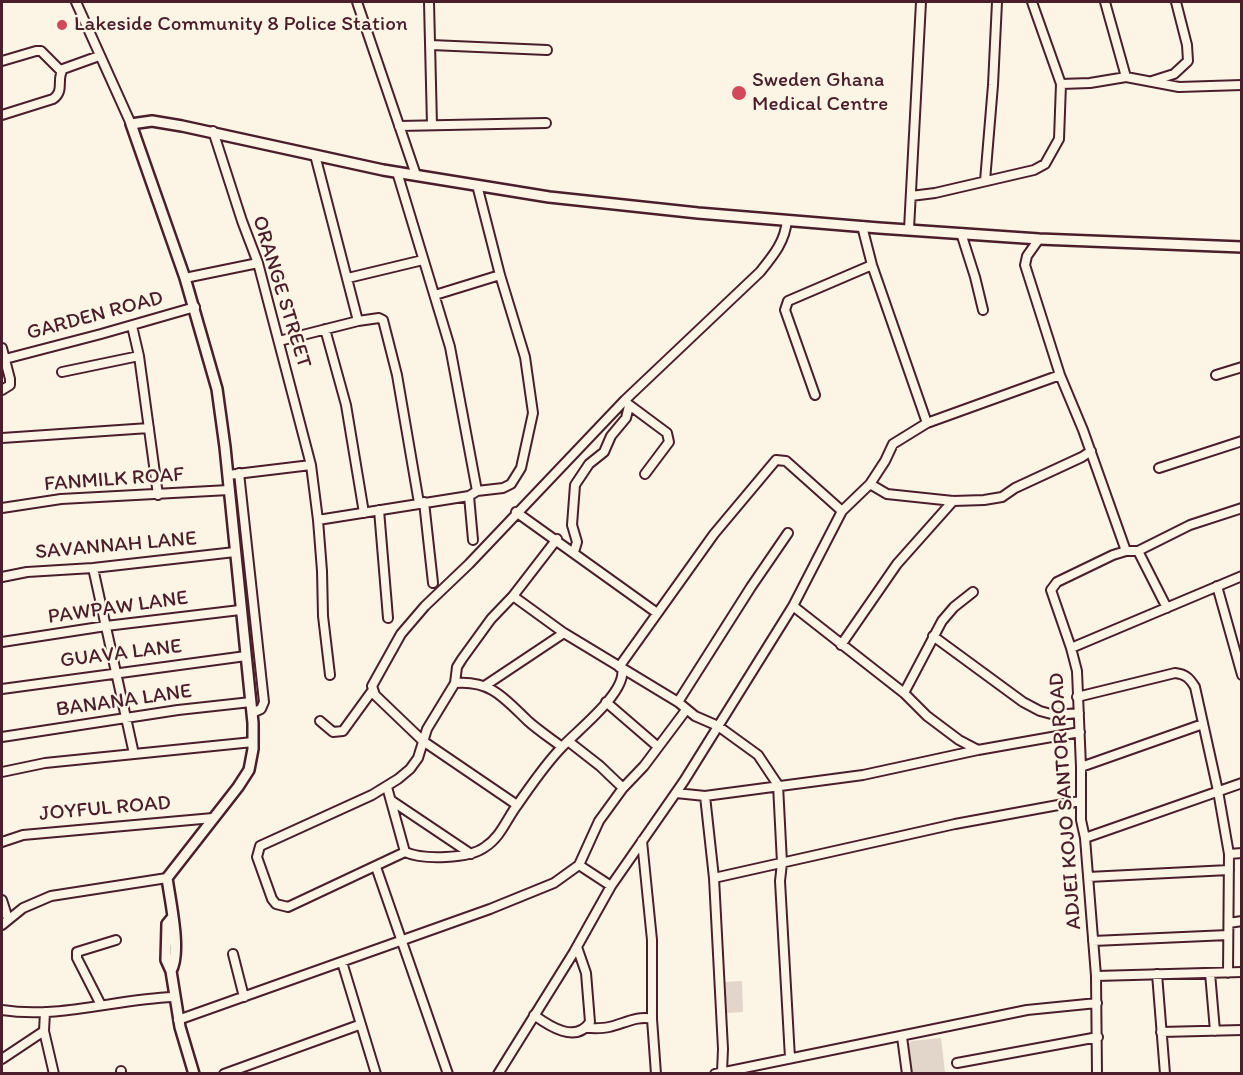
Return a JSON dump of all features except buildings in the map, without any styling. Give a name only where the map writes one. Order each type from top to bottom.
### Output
[{"type":"street","points":[[2,900],[5,922],[37,900],[51,896],[167,878],[238,788],[249,770],[253,742],[252,708],[217,389],[195,307],[131,124],[76,2]]},
{"type":"street","points":[[357,2],[417,175]]},
{"type":"street","points":[[429,2],[432,125]]},
{"type":"street","points":[[909,229],[921,2]]},
{"type":"street","points":[[985,181],[997,2]]},
{"type":"street","points":[[911,196],[935,193],[1034,170],[1046,164],[1059,139],[1061,84],[1032,2]]},
{"type":"street","points":[[1105,2],[1126,77]]},
{"type":"street","points":[[1150,82],[1174,74],[1188,61],[1187,45],[1176,2]]},
{"type":"street","points":[[431,45],[547,50]]},
{"type":"street","points":[[2,61],[41,51],[61,71],[60,90],[57,97],[2,115]]},
{"type":"street","points":[[61,71],[99,56]]},
{"type":"street","points":[[1061,84],[1090,83],[1126,77],[1179,87],[1242,85]]},
{"type":"street","points":[[131,124],[152,121],[213,131],[398,172],[549,197],[787,220],[1040,239],[1242,246]]},
{"type":"street","points":[[399,126],[546,123]]},
{"type":"street","name":"ORANGE STREET","points":[[213,131],[238,211],[258,263],[310,465],[318,520],[322,571],[322,616],[330,675]]},
{"type":"street","points":[[315,155],[358,321]]},
{"type":"street","points":[[398,172],[450,347],[477,491]]},
{"type":"street","points":[[318,520],[469,496],[477,491],[503,488],[511,484],[521,468],[533,413],[525,357],[500,275],[477,185]]},
{"type":"street","points":[[320,721],[333,732],[343,731],[372,691],[372,686],[401,634],[425,606],[469,564],[516,512],[760,272],[782,240],[787,220]]},
{"type":"street","points":[[862,226],[872,264],[927,423]]},
{"type":"street","points":[[960,232],[975,277],[982,310]]},
{"type":"street","points":[[1040,239],[1027,256],[1025,265],[1060,375],[1091,451],[1126,551],[1138,551],[1190,525],[1242,508]]},
{"type":"street","points":[[348,278],[423,260]]},
{"type":"street","points":[[185,278],[258,263]]},
{"type":"street","points":[[815,395],[785,310],[785,304],[872,264]]},
{"type":"street","points":[[435,295],[500,275]]},
{"type":"street","name":"GARDEN ROAD","points":[[5,359],[195,307]]},
{"type":"street","points":[[279,341],[358,321],[379,318],[383,320],[397,375],[422,503],[433,583]]},
{"type":"street","points":[[132,326],[139,356],[158,495]]},
{"type":"street","points":[[325,329],[346,405],[364,513]]},
{"type":"street","points":[[2,348],[10,385],[2,390]]},
{"type":"street","points":[[62,372],[139,356]]},
{"type":"street","points":[[1216,375],[1242,368]]},
{"type":"street","points":[[498,1074],[611,886],[676,793],[792,606],[842,511],[870,484],[893,444],[927,423],[1060,375]]},
{"type":"street","points":[[627,403],[667,433],[670,438],[645,474]]},
{"type":"street","points":[[574,552],[577,542],[572,525],[575,485],[589,464],[604,452],[611,436],[627,418],[627,403]]},
{"type":"street","points":[[2,438],[149,428]]},
{"type":"street","points":[[1160,468],[1242,441]]},
{"type":"street","points":[[870,484],[887,494],[953,501],[984,501],[1002,497],[1015,488],[1091,451]]},
{"type":"street","points":[[387,787],[405,852],[413,856],[445,857],[471,854],[484,849],[492,842],[517,805],[565,744],[622,682],[621,668],[657,613],[714,534],[776,460],[786,461],[842,511]]},
{"type":"street","points":[[228,475],[310,465]]},
{"type":"street","points":[[239,473],[264,702],[261,710],[252,708]]},
{"type":"street","name":"FANMILK ROAF","points":[[2,508],[61,499],[229,490]]},
{"type":"street","points":[[469,496],[473,540]]},
{"type":"street","points":[[841,645],[897,564],[953,501]]},
{"type":"street","points":[[379,510],[388,618]]},
{"type":"street","points":[[516,512],[557,539],[657,613]]},
{"type":"street","points":[[678,702],[788,533]]},
{"type":"street","points":[[405,852],[288,907],[281,907],[272,898],[257,857],[260,846],[387,787],[410,769],[418,758],[427,729],[455,683],[457,667],[462,659],[491,619],[513,596],[557,539]]},
{"type":"street","name":"ADJEI KOJO SANTOR ROAD","points":[[1097,1074],[1096,976],[1080,801],[1077,671],[1051,590],[1057,582],[1126,551]]},
{"type":"street","points":[[1138,551],[1167,608]]},
{"type":"street","name":"SAVANNAH LANE","points":[[2,577],[27,572],[93,568],[235,552]]},
{"type":"street","points":[[93,568],[134,754]]},
{"type":"street","points":[[1071,648],[1242,576]]},
{"type":"street","points":[[1217,586],[1242,675]]},
{"type":"street","points":[[904,693],[942,621],[973,592]]},
{"type":"street","points":[[513,596],[564,633],[678,702],[686,710],[718,726],[758,755],[778,785],[782,863],[780,881],[790,1058]]},
{"type":"street","points":[[792,606],[904,693],[927,716],[959,740],[978,750]]},
{"type":"street","name":"PAWPAW LANE","points":[[2,642],[106,626],[240,610]]},
{"type":"street","points":[[486,685],[564,633]]},
{"type":"street","points":[[933,636],[1023,702],[1040,711],[1055,715],[1079,713]]},
{"type":"street","name":"GUAVA LANE","points":[[2,689],[246,656]]},
{"type":"street","points":[[1077,697],[1175,673],[1182,674],[1195,687],[1229,854],[1228,973]]},
{"type":"street","points":[[455,683],[486,685],[507,700],[530,723],[605,770],[623,788]]},
{"type":"street","points":[[372,691],[423,741],[517,805]]},
{"type":"street","points":[[606,702],[657,746]]},
{"type":"street","name":"BANANA LANE","points":[[2,737],[126,717],[252,708]]},
{"type":"street","points":[[178,1020],[400,939],[442,926],[554,883],[579,865],[599,821],[686,710]]},
{"type":"street","points":[[1081,767],[1203,724]]},
{"type":"street","points":[[676,793],[705,796],[863,775],[978,750],[1080,732]]},
{"type":"street","points":[[2,769],[253,742]]},
{"type":"street","points":[[1085,838],[1242,783]]},
{"type":"street","points":[[705,796],[714,878],[723,1049],[718,1073],[1027,1010],[1097,1003]]},
{"type":"street","points":[[392,801],[471,854]]},
{"type":"street","points":[[714,878],[955,824],[1080,801]]},
{"type":"street","name":"JOYFUL ROAD","points":[[2,842],[23,835],[213,818]]},
{"type":"street","points":[[642,841],[652,940],[652,1019],[656,1074]]},
{"type":"street","points":[[1229,854],[1242,853]]},
{"type":"street","points":[[579,865],[611,886]]},
{"type":"street","points":[[376,867],[448,1074]]},
{"type":"street","points":[[1088,877],[1229,870]]},
{"type":"street","points":[[167,878],[172,918],[167,924],[166,960],[171,971],[178,1020],[194,1074]]},
{"type":"street","points":[[1229,923],[1242,921]]},
{"type":"street","points":[[1093,941],[1228,935]]},
{"type":"street","points":[[101,1005],[77,952],[116,940]]},
{"type":"street","points":[[577,946],[586,973],[590,1022],[585,1028]]},
{"type":"street","points":[[233,954],[244,997]]},
{"type":"street","points":[[342,962],[376,1074]]},
{"type":"street","points":[[1096,976],[1242,972]]},
{"type":"street","points":[[1210,973],[1215,1030]]},
{"type":"street","points":[[1157,974],[1165,1074]]},
{"type":"street","points":[[2,1010],[45,1012],[173,997]]},
{"type":"street","points":[[45,1012],[44,1031],[54,1074]]},
{"type":"street","points":[[534,1015],[549,1026],[564,1032],[652,1019]]},
{"type":"street","points":[[224,1074],[360,1025]]},
{"type":"street","points":[[1161,1032],[1242,1030]]},
{"type":"street","points":[[2,1059],[44,1031]]},
{"type":"street","points":[[902,1036],[908,1074]]},
{"type":"street","points":[[957,1064],[1098,1037]]},
{"type":"shaded area","points":[[742,981],[743,1012],[727,1013],[725,982]]},
{"type":"shaded area","points":[[941,1038],[945,1072],[911,1073],[908,1045],[911,1041]]},
{"type":"place","name":"Lakeside Community 8 Police Station","points":[[62,25]]},
{"type":"place","name":"Sweden Ghana Medical Centre","points":[[739,93]]}]
